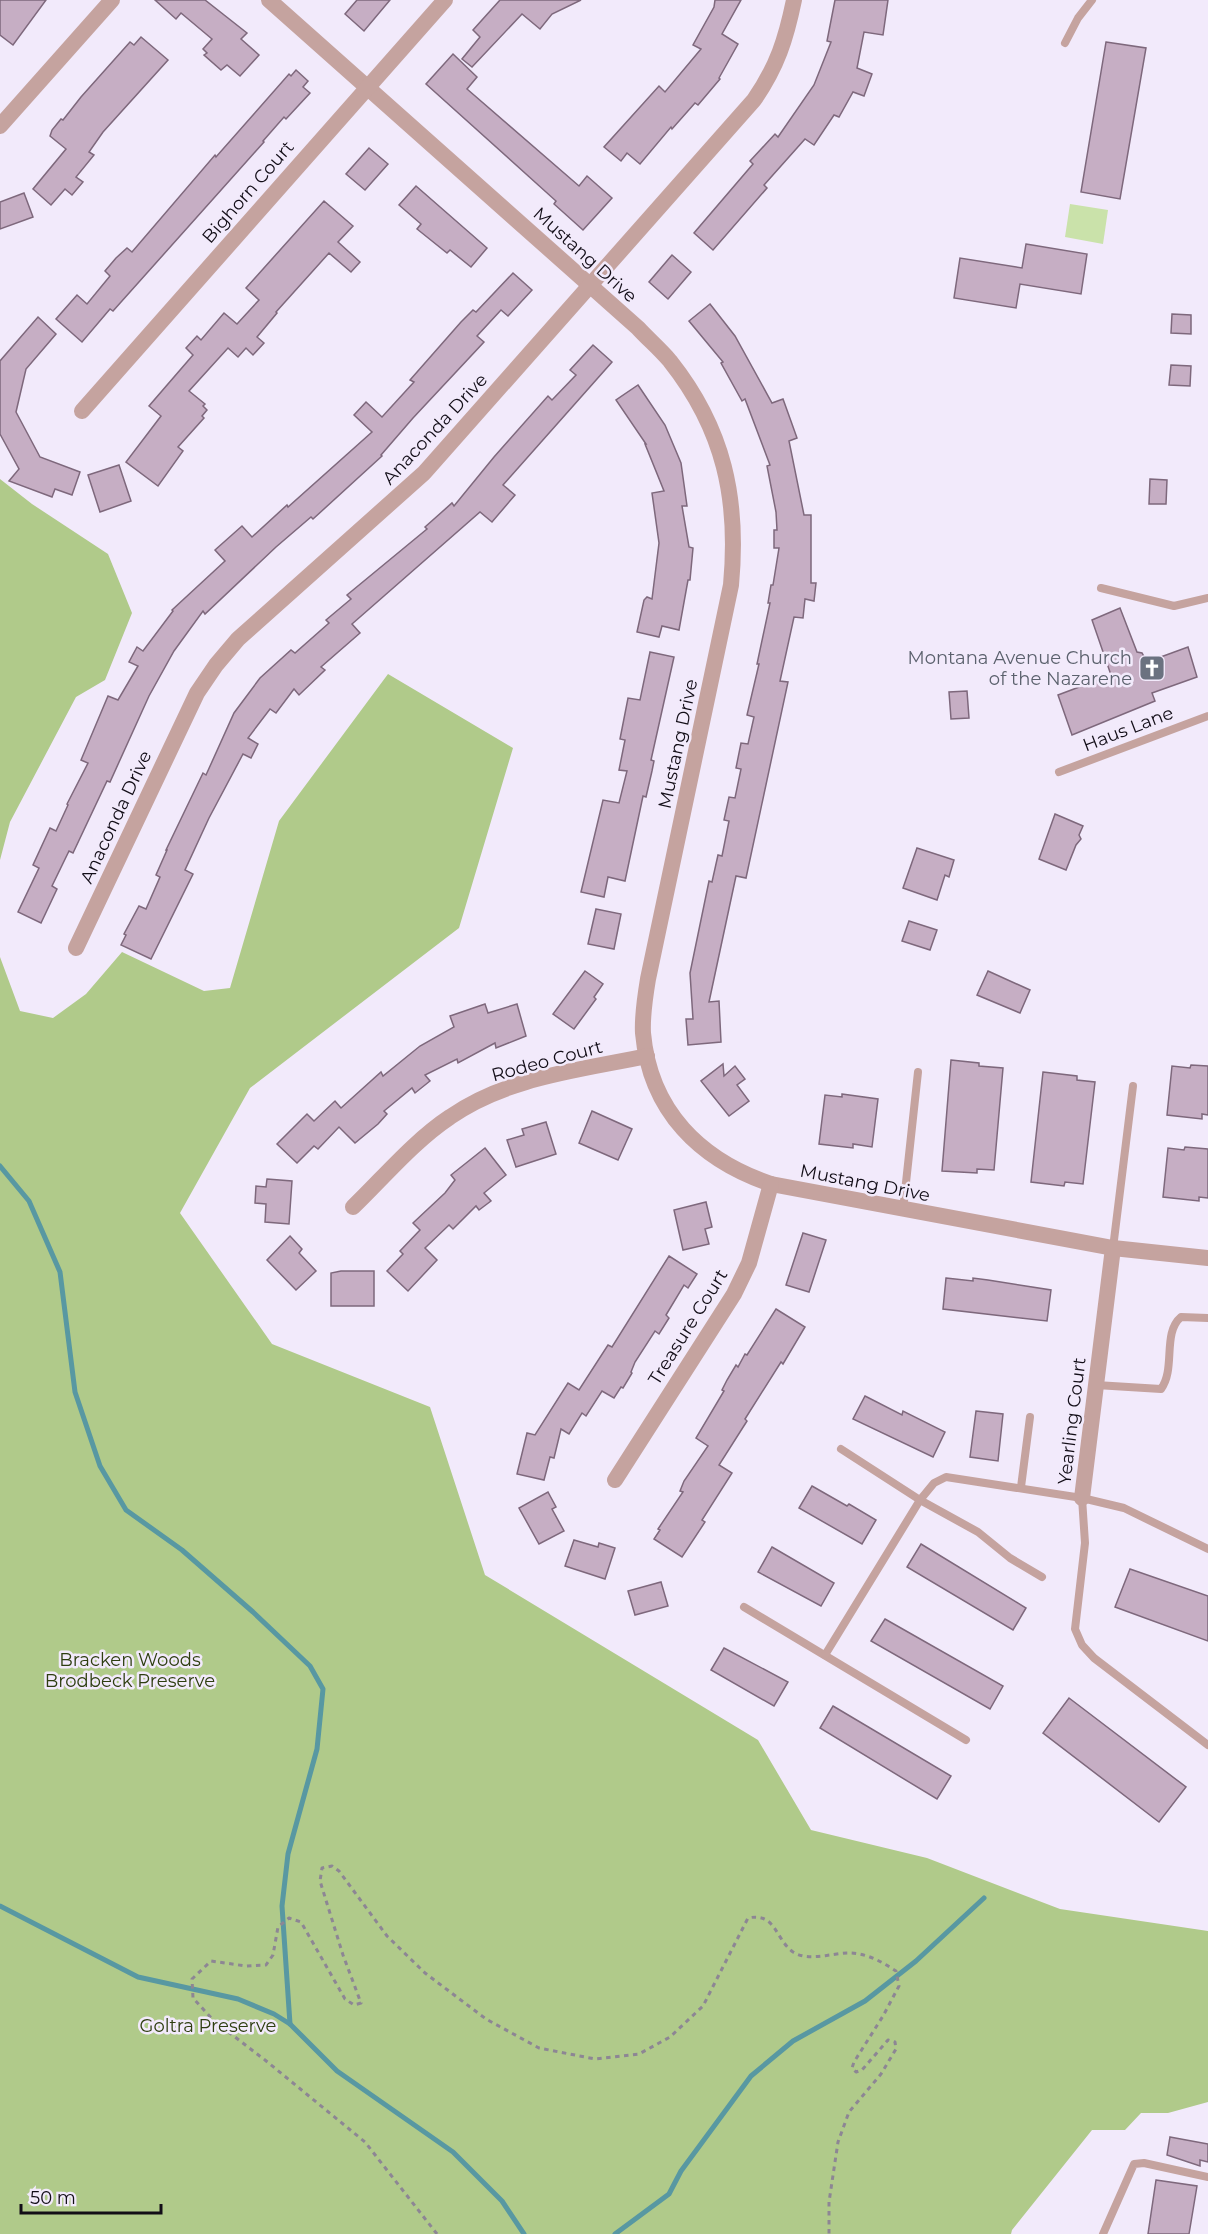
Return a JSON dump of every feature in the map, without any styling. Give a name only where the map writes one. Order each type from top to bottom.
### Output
[{"type":"street","points":[[0,126],[112,0]]},
{"type":"street","name":"Mustang Drive","points":[[270,0],[590,285],[669,359],[689,387],[706,417],[719,448],[728,482],[733,516],[734,550],[731,585],[643,1010],[643,1033],[655,1082],[682,1128],[701,1148],[722,1163],[738,1172],[771,1184],[1113,1248],[1208,1258]]},
{"type":"street","name":"Bighorn Court","points":[[82,411],[445,0]]},
{"type":"street","name":"Anaconda Drive","points":[[76,948],[197,693],[216,664],[238,639],[424,473],[754,100],[770,77],[781,52],[794,0]]},
{"type":"street","name":"Rodeo Court","points":[[352,1207],[429,1133],[473,1103],[505,1088],[647,1056]]},
{"type":"street","name":"Treasure Court","points":[[615,1480],[734,1294],[749,1263],[771,1184]]},
{"type":"street","name":"Yearling Court","points":[[1082,1498],[1113,1248]]},
{"type":"lane","points":[[1065,43],[1078,18],[1092,0]]},
{"type":"lane","points":[[1101,588],[1174,606],[1208,598]]},
{"type":"lane","name":"Haus Lane","points":[[1059,772],[1208,716]]},
{"type":"lane","points":[[903,1210],[918,1072]]},
{"type":"lane","points":[[1113,1248],[1133,1086]]},
{"type":"lane","points":[[1096,1385],[1161,1389],[1167,1382],[1172,1335],[1176,1321],[1181,1317],[1208,1318]]},
{"type":"lane","points":[[1021,1487],[1030,1417]]},
{"type":"lane","points":[[841,1449],[920,1500],[978,1532],[1010,1558],[1042,1577]]},
{"type":"lane","points":[[825,1655],[920,1500],[934,1483],[946,1477],[1082,1498],[1085,1542],[1075,1629],[1082,1645],[1094,1658],[1208,1745]]},
{"type":"lane","name":"Yearling Court","points":[[1082,1498],[1124,1508],[1208,1549]]},
{"type":"lane","points":[[744,1606],[966,1740]]},
{"type":"lane","points":[[1102,2234],[1134,2164],[1144,2163],[1208,2177]]},
{"type":"path","points":[[437,2234],[365,2142],[266,2060],[214,2021],[193,1998],[192,1979],[212,1961],[246,1966],[266,1965],[273,1955],[278,1928],[290,1918],[301,1922],[345,1999],[354,2005],[362,2003],[343,1956],[320,1881],[322,1868],[332,1866],[339,1871],[387,1935],[424,1973],[486,2019],[538,2048],[595,2059],[639,2054],[670,2037],[703,2006],[748,1918],[759,1916],[767,1920],[794,1952],[812,1956],[850,1953],[876,1958],[896,1971],[899,1986],[852,2068],[856,2072],[861,2070],[888,2040],[895,2042],[896,2049],[881,2074],[849,2112],[838,2142],[829,2202],[829,2234]]},
{"type":"green space","points":[[1070,204],[1108,210],[1103,244],[1065,237]]},
{"type":"green space","points":[[0,479],[32,504],[108,554],[132,613],[105,680],[76,697],[10,822],[0,860]]},
{"type":"green space","points":[[388,674],[513,748],[459,928],[250,1088],[180,1213],[272,1344],[430,1407],[485,1575],[758,1740],[811,1830],[927,1858],[1060,1909],[1208,1931],[1208,2102],[1168,2113],[1141,2113],[1125,2130],[1092,2130],[1011,2234],[0,2234],[0,957],[20,1011],[53,1018],[86,994],[122,952],[204,991],[230,988],[279,821]]},
{"type":"building","points":[[0,0],[46,0],[13,45],[0,35]]},
{"type":"building","points":[[155,0],[205,0],[247,33],[241,39],[259,55],[240,76],[227,65],[221,70],[204,55],[207,53],[203,49],[212,39],[181,13],[176,19]]},
{"type":"building","points":[[357,0],[390,0],[364,31],[345,14]]},
{"type":"building","points":[[500,0],[581,0],[552,14],[540,29],[522,14],[472,67],[462,59],[480,37],[473,30]]},
{"type":"building","points":[[715,0],[741,0],[722,34],[738,44],[720,79],[698,105],[695,103],[672,129],[671,127],[640,164],[627,153],[621,161],[604,147],[659,86],[665,92],[701,49],[693,45],[714,7]]},
{"type":"building","points":[[835,0],[888,0],[883,35],[864,32],[857,68],[872,74],[864,96],[853,92],[839,117],[834,115],[814,145],[805,139],[764,185],[767,188],[713,250],[694,233],[753,164],[750,161],[775,134],[778,137],[814,85],[831,42],[827,41]]},
{"type":"building","points":[[141,37],[168,60],[103,132],[89,152],[94,155],[76,177],[83,182],[72,195],[65,189],[51,205],[33,189],[66,149],[50,136],[52,130],[130,42],[134,45]]},
{"type":"building","points":[[1106,42],[1146,48],[1120,199],[1081,192]]},
{"type":"building","points":[[453,54],[477,77],[467,89],[579,186],[587,176],[612,198],[583,230],[554,204],[556,201],[426,84]]},
{"type":"building","points":[[296,70],[308,81],[303,87],[310,93],[286,119],[284,117],[113,311],[110,309],[82,342],[56,319],[77,295],[87,304],[110,276],[105,271],[116,258],[127,248],[132,252],[215,155],[216,157],[289,74],[291,76]]},
{"type":"building","points":[[369,148],[388,164],[365,190],[346,174]]},
{"type":"building","points":[[416,186],[487,248],[471,267],[450,250],[447,253],[417,229],[421,224],[399,205]]},
{"type":"building","points":[[24,193],[33,217],[0,229],[0,202]]},
{"type":"building","points":[[324,201],[353,226],[338,242],[360,262],[351,272],[329,253],[276,312],[257,337],[264,343],[253,355],[246,348],[238,357],[228,348],[189,391],[205,404],[203,406],[207,410],[202,416],[204,418],[178,447],[183,451],[158,486],[126,462],[161,416],[149,406],[193,355],[186,348],[197,336],[201,340],[224,313],[237,324],[259,300],[246,288]]},
{"type":"building","points":[[1026,244],[1087,254],[1081,294],[1020,284],[1016,308],[954,298],[960,258],[1022,268]]},
{"type":"building","points":[[672,255],[691,272],[668,299],[649,282]]},
{"type":"building","points":[[513,273],[532,290],[508,316],[501,310],[477,336],[484,342],[413,418],[382,456],[313,519],[311,517],[276,547],[205,614],[203,611],[174,651],[149,696],[110,782],[107,781],[73,853],[69,851],[52,886],[57,889],[41,923],[18,912],[39,868],[33,865],[50,828],[56,831],[88,763],[81,760],[108,696],[118,700],[138,666],[129,662],[137,647],[143,651],[172,610],[225,561],[215,550],[242,526],[252,537],[372,432],[354,415],[366,402],[382,417],[414,382],[410,380],[461,322],[473,310],[476,312]]},
{"type":"building","points":[[710,304],[735,336],[772,403],[783,399],[797,438],[789,441],[804,515],[811,515],[811,583],[816,583],[814,601],[805,599],[803,618],[794,617],[780,681],[788,682],[746,878],[736,876],[709,1002],[719,1001],[721,1042],[688,1045],[686,1019],[693,1019],[690,973],[709,881],[712,882],[718,855],[722,856],[729,821],[724,820],[729,797],[735,798],[741,769],[736,768],[741,743],[748,744],[754,717],[747,715],[759,664],[757,664],[779,548],[774,548],[774,530],[777,530],[767,466],[770,465],[745,399],[742,401],[721,363],[723,362],[689,321]]},
{"type":"building","points":[[1172,314],[1191,315],[1191,334],[1171,333]]},
{"type":"building","points":[[38,317],[56,334],[26,369],[16,412],[40,457],[80,472],[72,495],[55,489],[52,497],[9,481],[19,469],[0,434],[0,361]]},
{"type":"building","points":[[593,345],[612,362],[503,485],[515,495],[492,522],[480,512],[352,624],[360,633],[321,667],[325,670],[299,695],[294,689],[276,713],[270,709],[248,738],[258,744],[251,758],[243,754],[209,818],[185,870],[193,874],[151,959],[121,945],[126,935],[124,934],[139,906],[146,909],[160,877],[156,875],[166,850],[203,773],[206,775],[234,713],[260,678],[291,650],[295,653],[329,623],[326,620],[351,599],[347,595],[427,529],[425,527],[452,503],[454,506],[548,396],[552,400],[576,375],[570,370]]},
{"type":"building","points":[[1171,365],[1191,366],[1190,386],[1169,385]]},
{"type":"building","points":[[638,385],[665,425],[681,463],[687,506],[682,506],[689,547],[693,548],[690,580],[688,580],[679,630],[662,626],[659,637],[637,632],[644,600],[647,597],[652,599],[659,543],[652,493],[664,491],[646,444],[616,400]]},
{"type":"building","points":[[119,465],[131,501],[100,512],[88,475]]},
{"type":"building","points":[[1150,479],[1167,480],[1166,504],[1149,504]]},
{"type":"building","name":"Montana Avenue Church of the Nazarene","points":[[1120,608],[1137,652],[1142,653],[1147,662],[1188,647],[1197,677],[1152,693],[1155,701],[1072,735],[1058,695],[1111,675],[1092,620]]},
{"type":"building","points":[[650,652],[674,657],[651,760],[654,761],[652,771],[646,797],[643,796],[625,881],[608,877],[604,897],[581,892],[603,800],[619,803],[627,771],[619,770],[625,740],[620,739],[628,698],[640,700]]},
{"type":"building","points":[[967,691],[969,718],[951,719],[949,692]]},
{"type":"building","points":[[1055,814],[1083,826],[1079,835],[1081,839],[1076,845],[1066,870],[1039,859]]},
{"type":"building","points":[[917,848],[954,860],[949,877],[945,875],[937,900],[903,888]]},
{"type":"building","points":[[596,909],[621,914],[614,949],[588,944]]},
{"type":"building","points":[[909,921],[937,930],[930,950],[902,941]]},
{"type":"building","points":[[585,971],[603,984],[594,997],[596,999],[574,1029],[553,1014]]},
{"type":"building","points":[[988,971],[1030,990],[1020,1013],[977,995]]},
{"type":"building","points":[[485,1004],[488,1013],[517,1004],[526,1036],[496,1048],[495,1043],[458,1063],[457,1059],[425,1075],[430,1081],[415,1093],[412,1088],[384,1111],[387,1114],[378,1124],[355,1143],[339,1127],[318,1149],[314,1146],[297,1163],[277,1144],[307,1114],[314,1121],[335,1101],[341,1108],[381,1072],[383,1076],[420,1046],[454,1027],[450,1016]]},
{"type":"building","points":[[951,1060],[1003,1068],[994,1170],[977,1169],[977,1173],[942,1171]]},
{"type":"building","points":[[723,1064],[724,1076],[735,1066],[745,1079],[737,1085],[749,1101],[729,1116],[701,1081]]},
{"type":"building","points":[[1191,1065],[1208,1066],[1208,1115],[1202,1114],[1202,1119],[1167,1115],[1172,1066],[1190,1068]]},
{"type":"building","points":[[1043,1072],[1077,1076],[1077,1080],[1095,1082],[1083,1184],[1065,1182],[1064,1186],[1031,1182]]},
{"type":"building","points":[[842,1094],[878,1099],[872,1147],[853,1144],[853,1148],[819,1144],[825,1095],[842,1097]]},
{"type":"building","points":[[592,1111],[632,1129],[618,1160],[579,1143]]},
{"type":"building","points":[[546,1122],[556,1154],[516,1167],[507,1140],[524,1135],[522,1129]]},
{"type":"building","points":[[1185,1147],[1208,1149],[1208,1198],[1199,1197],[1199,1201],[1163,1197],[1168,1148],[1184,1150]]},
{"type":"building","points":[[485,1148],[506,1175],[484,1193],[491,1201],[479,1210],[476,1206],[453,1229],[449,1225],[425,1248],[437,1260],[408,1291],[387,1271],[403,1254],[400,1251],[420,1230],[413,1223],[445,1193],[455,1180],[451,1175]]},
{"type":"building","points":[[267,1179],[292,1181],[289,1224],[265,1222],[266,1204],[255,1203],[256,1186],[266,1187]]},
{"type":"building","points":[[706,1202],[712,1227],[705,1229],[709,1244],[683,1250],[674,1210]]},
{"type":"building","points":[[803,1233],[826,1240],[809,1292],[786,1285]]},
{"type":"building","points":[[290,1236],[302,1249],[299,1253],[316,1271],[296,1290],[267,1260]]},
{"type":"building","points":[[669,1256],[697,1274],[688,1288],[684,1285],[666,1315],[669,1318],[659,1334],[655,1331],[635,1362],[632,1373],[623,1388],[621,1387],[614,1398],[602,1391],[586,1416],[582,1413],[569,1434],[561,1429],[554,1458],[550,1457],[544,1480],[517,1474],[527,1433],[535,1435],[568,1383],[579,1390],[608,1345],[612,1347]]},
{"type":"building","points":[[374,1271],[374,1306],[331,1306],[331,1273]]},
{"type":"building","points":[[946,1278],[973,1281],[973,1278],[1051,1290],[1047,1321],[943,1309]]},
{"type":"building","points":[[776,1309],[805,1327],[745,1419],[747,1421],[719,1465],[732,1473],[702,1520],[705,1522],[682,1557],[654,1539],[660,1530],[658,1529],[683,1492],[680,1491],[684,1481],[708,1446],[696,1438],[724,1391],[722,1390],[736,1365],[738,1367],[745,1354],[747,1355]]},
{"type":"building","points":[[865,1396],[902,1415],[903,1411],[945,1432],[933,1457],[853,1419]]},
{"type":"building","points":[[976,1411],[1003,1414],[998,1461],[970,1457]]},
{"type":"building","points":[[812,1486],[876,1520],[862,1544],[799,1508]]},
{"type":"building","points":[[548,1492],[556,1507],[552,1509],[564,1531],[539,1544],[519,1508]]},
{"type":"building","points":[[574,1540],[598,1547],[599,1543],[615,1548],[605,1579],[565,1566]]},
{"type":"building","points":[[921,1544],[1026,1608],[1013,1630],[907,1567]]},
{"type":"building","points":[[772,1547],[834,1583],[821,1606],[758,1572]]},
{"type":"building","points":[[1130,1569],[1208,1596],[1208,1641],[1115,1607]]},
{"type":"building","points":[[661,1582],[668,1606],[635,1615],[628,1591]]},
{"type":"building","points":[[885,1619],[1003,1686],[990,1709],[871,1641]]},
{"type":"building","points":[[724,1648],[788,1682],[774,1706],[711,1670]]},
{"type":"building","points":[[1069,1698],[1186,1787],[1159,1822],[1043,1733]]},
{"type":"building","points":[[833,1706],[951,1776],[937,1799],[820,1728]]},
{"type":"building","points":[[1170,2137],[1208,2144],[1208,2162],[1200,2160],[1200,2166],[1167,2155]]},
{"type":"building","points":[[1156,2180],[1197,2186],[1189,2234],[1148,2234]]},
{"type":"waterway","points":[[0,1166],[29,1201],[60,1272],[75,1392],[100,1466],[126,1510],[182,1550],[253,1612],[310,1666],[323,1689],[317,1749],[288,1854],[282,1906],[290,2024]]},
{"type":"waterway","points":[[615,2234],[669,2194],[681,2171],[751,2076],[793,2041],[865,2001],[916,1961],[984,1898]]},
{"type":"waterway","points":[[0,1906],[138,1977],[238,1999],[274,2014],[290,2024],[337,2071],[453,2152],[502,2201],[524,2234]]},
{"type":"place","name":"Montana Avenue Church of the Nazarene","points":[[1152,668]]},
{"type":"park label","name":"Bracken Woods Brodbeck Preserve","points":[[130,1670]]},
{"type":"park label","name":"Goltra Preserve","points":[[208,2026]]}]
